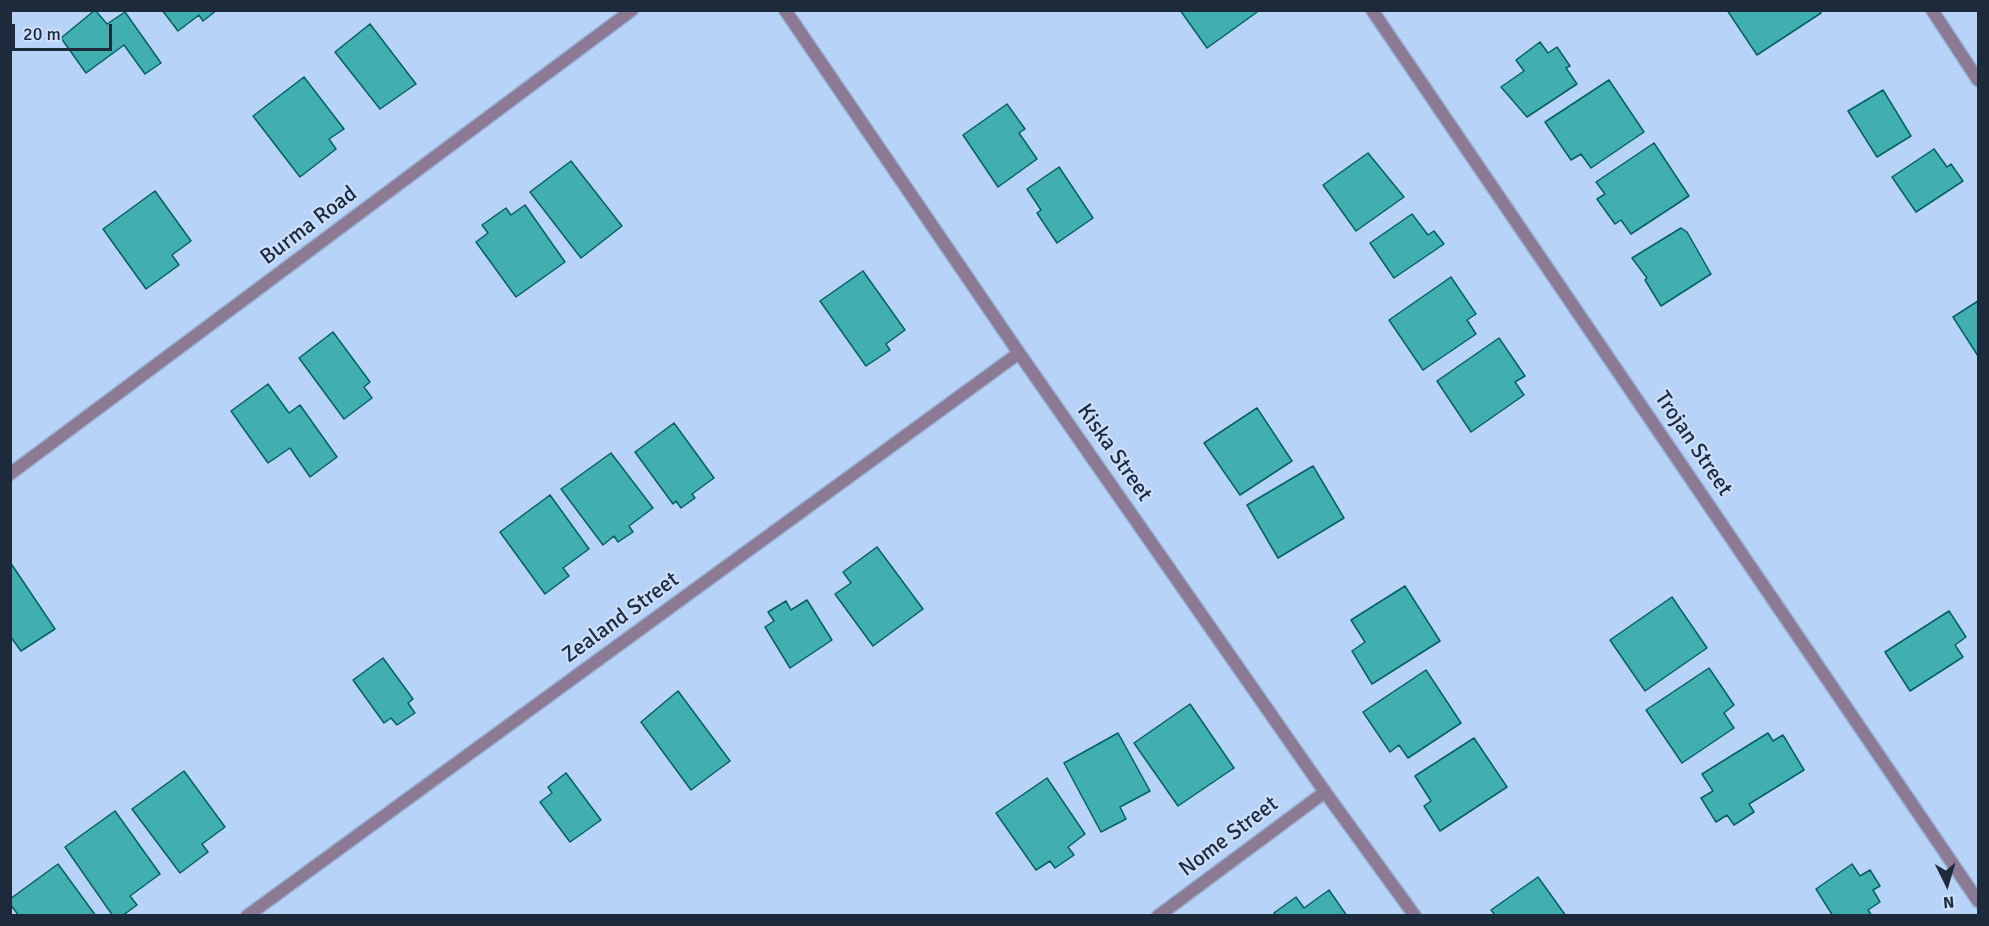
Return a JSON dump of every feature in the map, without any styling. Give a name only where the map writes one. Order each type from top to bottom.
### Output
[{"type":"street","name":"Burma Road","points":[[10,474],[632,10]]},
{"type":"street","name":"Kiska Street","points":[[784,10],[1019,354],[1325,792],[1415,915]]},
{"type":"street","name":"Trojan Street","points":[[1372,10],[1978,901]]},
{"type":"street","points":[[1932,10],[1978,80]]},
{"type":"street","name":"Zealand Street","points":[[248,915],[1019,354]]},
{"type":"street","name":"Nome Street","points":[[1158,915],[1325,792]]},
{"type":"building","points":[[95,10],[107,24],[125,12],[161,63],[145,74],[124,45],[86,73],[61,38]]},
{"type":"building","points":[[162,10],[217,10],[203,21],[199,15],[178,31]]},
{"type":"building","points":[[1180,10],[1260,10],[1207,48]]},
{"type":"building","points":[[1727,10],[1819,10],[1821,13],[1757,55]]},
{"type":"building","points":[[370,24],[416,84],[380,109],[335,52]]},
{"type":"building","points":[[1540,42],[1548,53],[1557,47],[1570,66],[1566,68],[1577,84],[1527,117],[1501,87],[1524,71],[1516,60]]},
{"type":"building","points":[[304,77],[344,129],[329,139],[336,149],[300,177],[253,116]]},
{"type":"building","points":[[1609,80],[1644,132],[1591,168],[1581,154],[1571,160],[1545,122]]},
{"type":"building","points":[[1883,90],[1911,136],[1877,157],[1848,111]]},
{"type":"building","points":[[1007,104],[1025,129],[1019,133],[1037,159],[998,187],[963,135]]},
{"type":"building","points":[[1654,143],[1689,196],[1631,234],[1621,220],[1615,224],[1597,199],[1605,194],[1596,182]]},
{"type":"building","points":[[1934,149],[1947,167],[1951,164],[1963,181],[1916,212],[1892,177]]},
{"type":"building","points":[[1368,153],[1404,197],[1356,231],[1323,185]]},
{"type":"building","points":[[571,161],[622,226],[581,258],[530,192]]},
{"type":"building","points":[[1059,167],[1093,218],[1057,243],[1037,213],[1041,210],[1027,189]]},
{"type":"building","points":[[155,191],[191,241],[172,255],[179,265],[146,289],[103,229]]},
{"type":"building","points":[[525,205],[565,262],[516,297],[476,242],[488,233],[482,225],[506,208],[511,215]]},
{"type":"building","points":[[1412,214],[1428,235],[1434,231],[1444,244],[1394,278],[1370,243]]},
{"type":"building","points":[[1681,228],[1687,232],[1711,274],[1661,306],[1645,280],[1647,278],[1632,258]]},
{"type":"building","points":[[863,271],[905,330],[886,344],[890,350],[866,366],[820,301]]},
{"type":"building","points":[[1451,277],[1476,314],[1467,320],[1476,334],[1423,370],[1389,320]]},
{"type":"building","points":[[1978,301],[1978,356],[1953,317]]},
{"type":"building","points":[[333,332],[370,382],[364,387],[372,398],[344,419],[299,358]]},
{"type":"building","points":[[1499,338],[1525,376],[1515,382],[1524,395],[1471,432],[1437,381]]},
{"type":"building","points":[[268,384],[289,413],[300,405],[337,457],[310,477],[290,448],[268,463],[231,411]]},
{"type":"building","points":[[1257,408],[1292,461],[1240,495],[1204,443]]},
{"type":"building","points":[[674,423],[714,478],[692,494],[695,498],[681,508],[676,501],[673,504],[635,452]]},
{"type":"building","points":[[611,453],[653,508],[629,526],[633,532],[618,542],[614,536],[603,545],[561,489]]},
{"type":"building","points":[[1313,466],[1344,518],[1278,558],[1247,505]]},
{"type":"building","points":[[550,495],[589,549],[563,568],[569,576],[545,594],[500,532]]},
{"type":"building","points":[[877,547],[923,609],[873,646],[835,594],[851,583],[843,572]]},
{"type":"building","points":[[10,562],[55,629],[21,651],[10,636]]},
{"type":"building","points":[[1405,586],[1440,641],[1372,684],[1352,651],[1365,642],[1351,620]]},
{"type":"building","points":[[1672,597],[1707,648],[1645,691],[1610,640]]},
{"type":"building","points":[[807,600],[832,640],[790,668],[765,627],[774,621],[768,612],[786,601],[791,610]]},
{"type":"building","points":[[1949,611],[1966,637],[1955,645],[1963,657],[1910,691],[1885,652]]},
{"type":"building","points":[[383,658],[413,699],[408,703],[415,713],[397,725],[391,718],[384,723],[353,680]]},
{"type":"building","points":[[1709,668],[1734,705],[1724,713],[1734,728],[1682,763],[1646,710]]},
{"type":"building","points":[[1426,670],[1461,723],[1408,758],[1399,745],[1390,752],[1363,712]]},
{"type":"building","points":[[678,691],[730,761],[691,790],[641,722]]},
{"type":"building","points":[[1190,704],[1234,768],[1178,806],[1134,743]]},
{"type":"building","points":[[1118,733],[1150,791],[1120,807],[1126,819],[1101,832],[1064,763]]},
{"type":"building","points":[[1768,733],[1773,741],[1783,735],[1804,770],[1749,804],[1754,812],[1734,825],[1727,815],[1716,822],[1701,798],[1713,791],[1702,774]]},
{"type":"building","points":[[1474,738],[1507,787],[1440,831],[1424,806],[1431,801],[1415,776]]},
{"type":"building","points":[[184,771],[225,827],[202,844],[208,852],[180,873],[132,809]]},
{"type":"building","points":[[566,773],[601,820],[570,842],[540,802],[552,793],[548,787]]},
{"type":"building","points":[[1047,778],[1085,834],[1068,847],[1074,855],[1055,868],[1050,861],[1036,870],[996,813]]},
{"type":"building","points":[[115,811],[160,874],[130,896],[137,905],[122,916],[113,916],[65,847]]},
{"type":"building","points":[[58,864],[96,916],[19,916],[10,904],[10,899]]},
{"type":"building","points":[[1852,864],[1860,876],[1870,870],[1880,886],[1873,890],[1880,902],[1868,910],[1872,916],[1833,916],[1816,889]]},
{"type":"building","points":[[1538,877],[1566,916],[1496,916],[1491,910]]},
{"type":"building","points":[[1329,890],[1347,916],[1276,916],[1274,913],[1296,897],[1304,908]]}]
